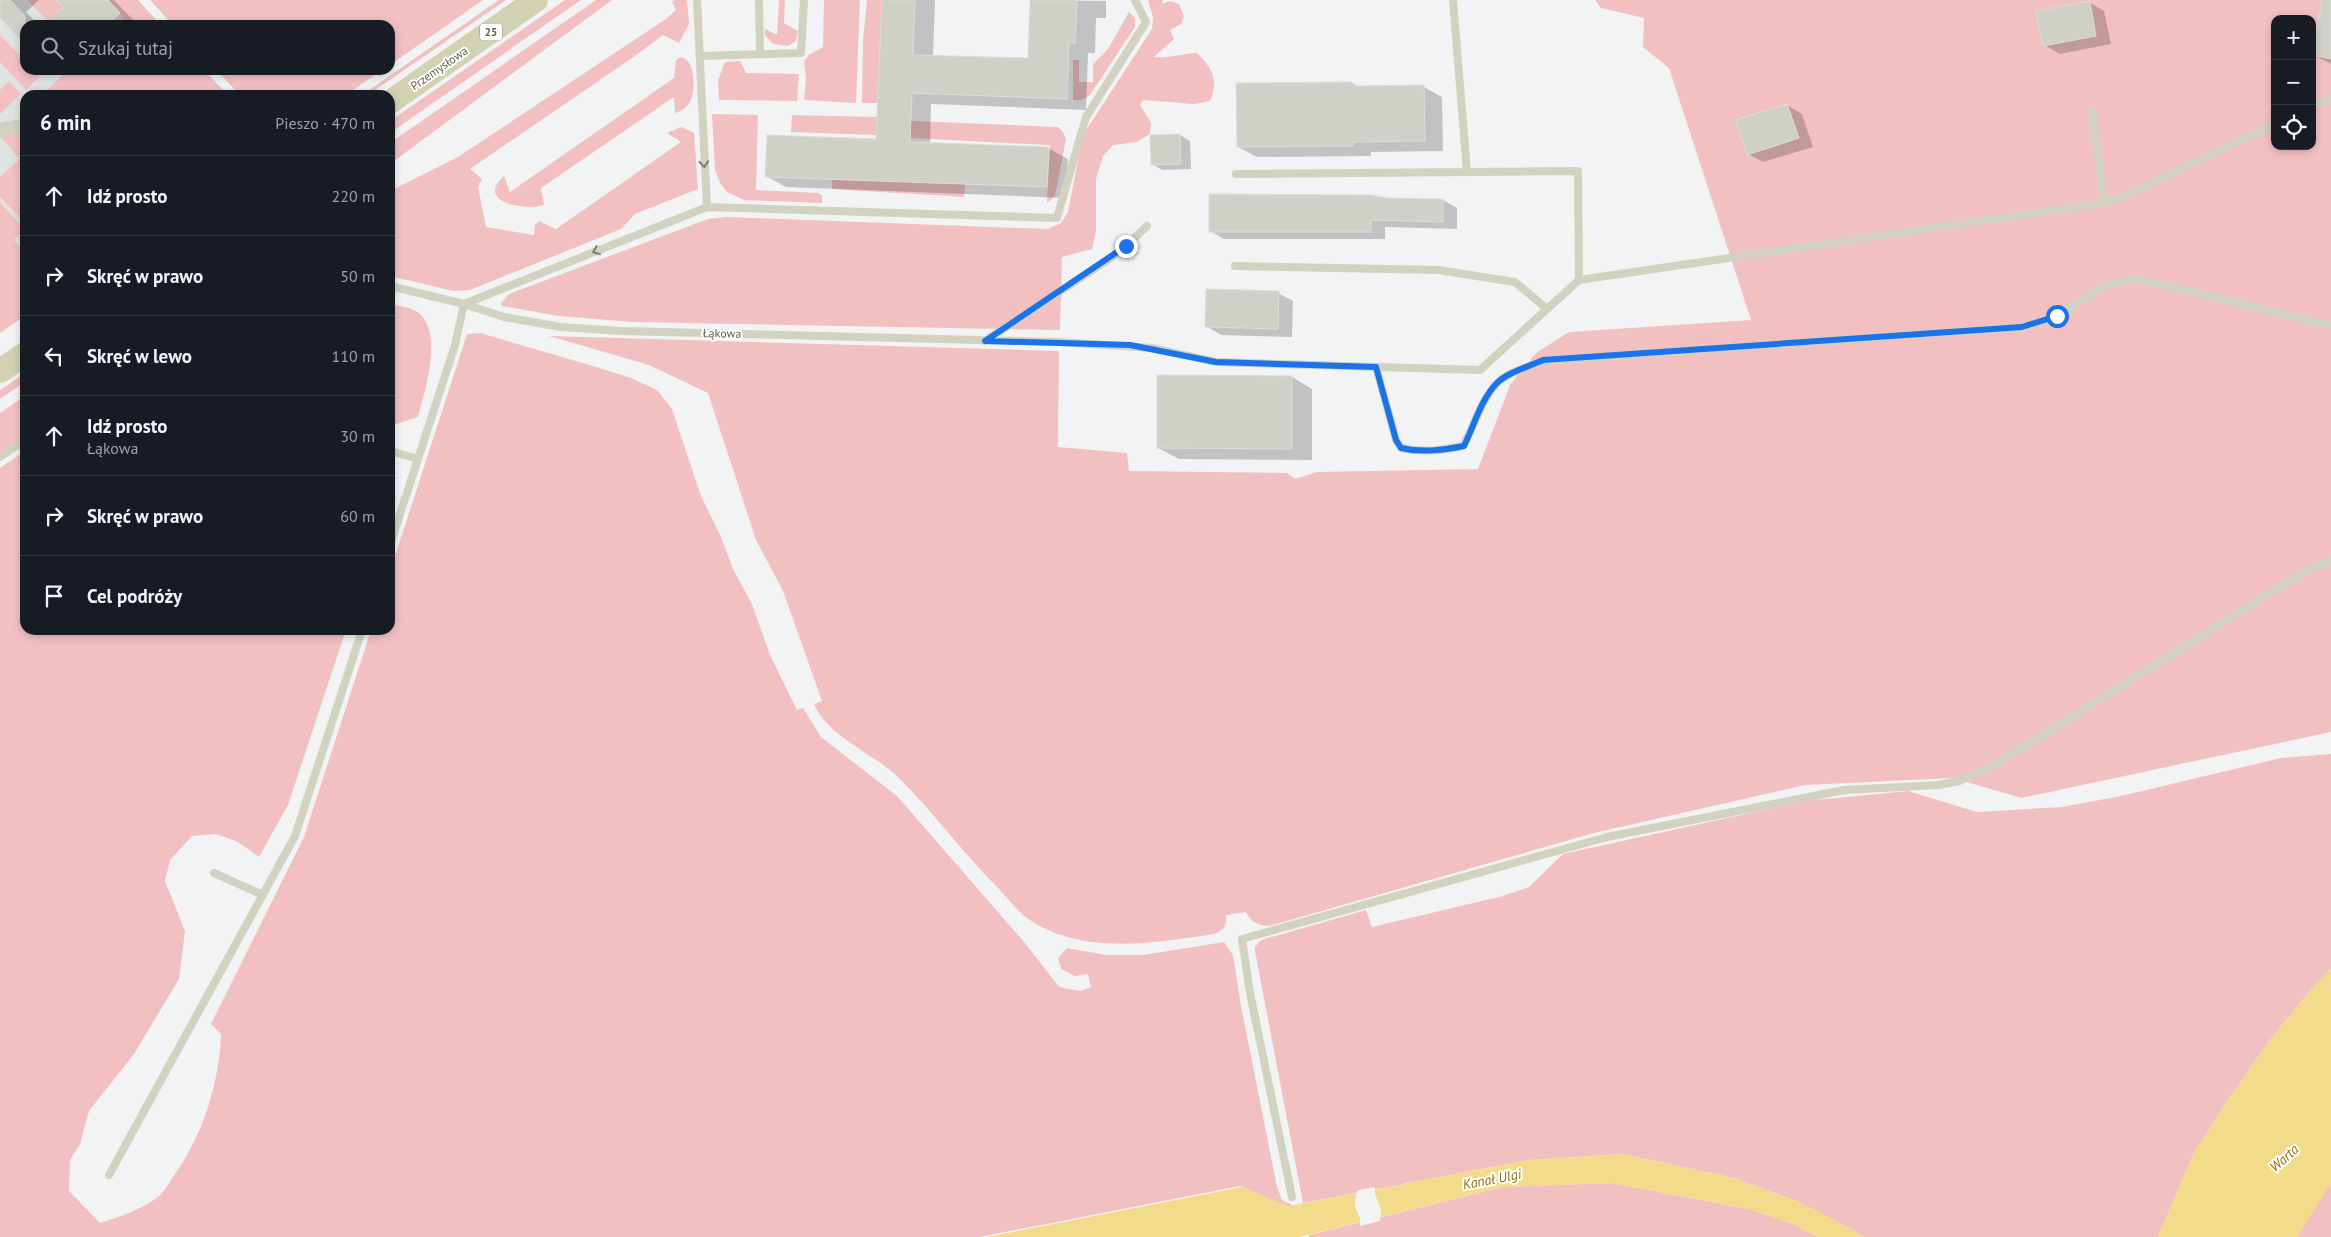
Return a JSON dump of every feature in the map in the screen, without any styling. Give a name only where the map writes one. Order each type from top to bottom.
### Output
[{"type":"main road","name":"Przemysłowa","points":[[395,99],[536,0]]},
{"type":"main road","points":[[0,371],[20,357]]},
{"type":"street","points":[[0,130],[20,127]]},
{"type":"lane","points":[[697,0],[701,115],[707,206]]},
{"type":"lane","points":[[759,0],[760,53]]},
{"type":"lane","points":[[700,56],[801,52],[804,0]]},
{"type":"lane","points":[[395,530],[455,345],[464,304],[707,206],[1057,218],[1086,117],[1146,22],[1135,0]]},
{"type":"lane","points":[[1453,0],[1467,172]]},
{"type":"lane","points":[[2314,105],[2331,98]]},
{"type":"lane","points":[[2092,111],[2104,203]]},
{"type":"lane","points":[[1236,174],[1578,171],[1579,280],[2104,203],[2129,194],[2271,126]]},
{"type":"lane","points":[[985,341],[1108,260],[1147,226]]},
{"type":"lane","points":[[1235,266],[1438,270],[1515,282],[1547,309]]},
{"type":"lane","points":[[1376,367],[1396,440],[1401,448],[1445,450],[1464,446],[1485,399],[1497,383],[1543,360],[2022,327],[2057,316],[2106,284],[2139,279],[2331,326]]},
{"type":"lane","name":"Łąkowa","points":[[395,287],[464,304],[504,317],[561,327],[601,330],[1060,342],[1152,348],[1216,362],[1480,370],[1579,280]]},
{"type":"lane","points":[[0,457],[20,443]]},
{"type":"lane","points":[[395,452],[418,459]]},
{"type":"lane","points":[[1292,1197],[1250,993],[1242,939],[1607,837],[1844,790],[1915,787],[1959,781],[1998,763],[2304,572],[2331,560]]},
{"type":"lane","points":[[109,1175],[295,836],[360,635]]},
{"type":"lane","points":[[214,872],[263,895]]},
{"type":"shaded area","points":[[0,0],[117,0],[135,20],[20,20],[20,75],[183,75],[196,90],[20,90],[20,271],[0,285]]},
{"type":"shaded area","points":[[27,0],[56,0],[63,7],[47,20]]},
{"type":"shaded area","points":[[108,0],[138,0],[156,20],[121,20],[124,17]]},
{"type":"shaded area","points":[[150,0],[483,0],[395,62],[395,20],[168,20]]},
{"type":"shaded area","points":[[499,0],[506,0],[375,90],[369,90],[391,75],[395,75],[395,72]]},
{"type":"shaded area","points":[[565,0],[581,0],[395,130],[395,118]]},
{"type":"shaded area","points":[[596,0],[612,0],[395,160],[395,140]]},
{"type":"shaded area","points":[[674,0],[687,0],[689,24],[679,43],[663,35],[470,169],[482,179],[478,187],[486,227],[534,235],[535,225],[539,221],[556,229],[681,142],[667,133],[681,127],[694,133],[698,189],[635,214],[621,229],[470,290],[453,291],[395,277],[395,189],[458,157],[666,19],[676,10],[672,2]]},
{"type":"shaded area","points":[[779,0],[785,0],[784,23],[798,31],[796,41],[788,46],[773,44],[765,35],[765,29],[777,35]]},
{"type":"shaded area","points":[[824,0],[860,0],[856,103],[804,100],[806,78],[804,61],[809,55],[823,47]]},
{"type":"shaded area","points":[[867,0],[882,0],[878,103],[862,103],[863,41]]},
{"type":"shaded area","points":[[1148,0],[1163,0],[1162,4],[1170,1],[1179,4],[1184,16],[1181,24],[1170,30],[1174,39],[1154,57],[1197,53],[1210,69],[1214,81],[1213,94],[1210,101],[1194,104],[1143,100],[1140,105],[1151,123],[1150,134],[1137,142],[1113,145],[1103,156],[1096,179],[1096,231],[1092,249],[1062,257],[1060,330],[633,322],[559,316],[502,306],[501,303],[509,294],[708,219],[726,217],[1048,229],[1061,223],[1068,212],[1083,135],[1152,29],[1153,17]]},
{"type":"shaded area","points":[[1595,0],[2331,0],[2331,732],[2021,798],[1953,778],[1805,785],[1594,833],[1269,926],[1255,923],[1246,912],[1226,915],[1224,927],[1214,934],[1167,941],[1118,944],[1071,938],[1048,930],[1023,915],[899,778],[841,736],[821,716],[814,704],[822,701],[783,591],[756,540],[708,393],[649,365],[549,336],[1059,351],[1058,447],[1127,453],[1129,471],[1287,473],[1295,479],[1317,472],[1478,469],[1510,385],[1536,353],[1569,332],[1751,320],[1669,68],[1643,47],[1644,18],[1601,8]]},
{"type":"shaded area","points":[[1129,12],[1135,18],[1135,27],[1090,95],[1082,100],[1073,100],[1073,60],[1079,60],[1079,82],[1093,82],[1093,64],[1108,49]]},
{"type":"shaded area","points":[[0,35],[20,56],[20,75],[40,76],[26,90],[0,62]]},
{"type":"shaded area","points":[[681,57],[689,63],[694,80],[691,100],[683,109],[675,113],[674,97],[541,188],[544,205],[536,207],[516,206],[499,199],[495,193],[496,185],[504,176],[510,192],[674,78],[676,60]]},
{"type":"shaded area","points":[[740,61],[746,73],[799,74],[797,101],[719,100],[718,80],[725,62]]},
{"type":"shaded area","points":[[63,75],[209,75],[223,90],[47,90]]},
{"type":"shaded area","points":[[221,75],[375,75],[353,90],[235,90]]},
{"type":"shaded area","points":[[9,81],[20,95],[0,114],[0,90]]},
{"type":"shaded area","points":[[712,114],[758,115],[756,190],[819,193],[822,196],[822,203],[744,200],[727,192],[720,183],[715,170]]},
{"type":"shaded area","points":[[792,115],[877,117],[877,135],[791,132]]},
{"type":"shaded area","points":[[911,121],[1058,127],[1066,139],[1055,196],[1047,203],[1050,145],[910,138]]},
{"type":"shaded area","points":[[20,132],[20,156],[18,157],[1,137]]},
{"type":"shaded area","points":[[20,159],[20,218],[0,197],[0,177]]},
{"type":"shaded area","points":[[832,179],[965,184],[964,197],[832,189]]},
{"type":"shaded area","points":[[0,202],[20,224],[20,234],[14,240],[20,247],[20,319],[0,333]]},
{"type":"shaded area","points":[[395,305],[416,311],[425,320],[430,332],[431,361],[418,417],[395,424]]},
{"type":"shaded area","points":[[480,333],[593,366],[631,378],[657,390],[672,409],[701,496],[721,537],[733,569],[752,604],[770,655],[797,710],[803,708],[821,737],[897,796],[1025,943],[1059,987],[1080,991],[1091,987],[1088,974],[1075,976],[1061,969],[1058,958],[1067,948],[1106,955],[1143,955],[1224,942],[1233,955],[1241,1006],[1277,1187],[1282,1200],[1292,1205],[1289,1207],[1240,1186],[980,1237],[0,1237],[0,468],[20,454],[20,635],[344,635],[288,805],[259,857],[238,842],[216,834],[192,836],[170,860],[165,881],[185,931],[179,979],[134,1054],[89,1111],[80,1144],[70,1160],[69,1191],[100,1223],[138,1209],[161,1194],[184,1161],[201,1127],[213,1091],[220,1053],[221,1034],[211,1024],[304,837],[369,635],[395,635],[395,557],[467,334]]},
{"type":"shaded area","points":[[20,376],[20,385],[0,399],[0,390]]},
{"type":"shaded area","points":[[20,399],[20,441],[0,453],[0,413]]},
{"type":"shaded area","points":[[2331,754],[2331,969],[2314,986],[2273,1036],[2227,1101],[2193,1155],[2158,1237],[1864,1237],[1799,1202],[1734,1178],[1623,1154],[1529,1160],[1303,1203],[1255,951],[1255,947],[1261,940],[1366,910],[1372,927],[1503,896],[1529,887],[1563,854],[1805,801],[1908,791],[1977,812],[2062,807],[2121,796],[2281,758]]},
{"type":"shaded area","points":[[1611,1183],[1749,1209],[1791,1223],[1818,1237],[1309,1237],[1309,1235],[1503,1187]]},
{"type":"shaded area","points":[[2331,1183],[2331,1237],[2297,1237],[2329,1185]]},
{"type":"water","name":"Warta","points":[[2331,969],[2331,1183],[2297,1237],[2158,1237],[2193,1155],[2227,1101],[2273,1036],[2314,986]]},
{"type":"water","name":"Kanał Ulgi","points":[[1623,1154],[1734,1178],[1799,1202],[1864,1237],[1818,1237],[1791,1223],[1749,1209],[1611,1183],[1503,1187],[1299,1237],[987,1237],[1242,1187],[1289,1206],[1529,1160]]},
{"type":"pier","points":[[1375,1187],[1375,1194],[1381,1209],[1380,1221],[1360,1226],[1360,1218],[1355,1207],[1356,1194],[1358,1190]]},
{"type":"building","points":[[0,0],[10,0],[25,16],[25,20],[20,20],[20,39],[0,18]]},
{"type":"building","points":[[56,0],[108,0],[120,13],[112,20],[76,20],[74,18],[72,20],[49,20],[63,7]]},
{"type":"building","points":[[882,0],[915,0],[913,55],[1028,58],[1030,0],[1077,0],[1075,43],[1069,42],[1067,99],[912,93],[910,142],[1049,147],[1047,187],[765,177],[767,135],[876,139]]},
{"type":"building","points":[[2322,0],[2331,0],[2331,59],[2316,56],[2316,33]]},
{"type":"building","points":[[2090,1],[2096,36],[2043,46],[2036,11]]},
{"type":"building","points":[[1352,82],[1352,86],[1424,85],[1425,141],[1353,142],[1353,146],[1237,147],[1236,83]]},
{"type":"building","points":[[1787,104],[1799,138],[1747,155],[1736,120]]},
{"type":"building","points":[[1180,134],[1181,164],[1151,165],[1150,135]]},
{"type":"building","points":[[1209,194],[1371,195],[1387,198],[1443,199],[1443,222],[1371,220],[1371,232],[1209,232]]},
{"type":"building","points":[[1206,289],[1279,291],[1278,329],[1205,327]]},
{"type":"building","points":[[1157,375],[1292,376],[1292,449],[1157,448]]},
{"type":"route","points":[[1126,246],[1108,260],[985,341],[1130,345],[1216,362],[1376,367],[1396,440],[1401,448],[1412,450],[1445,450],[1464,446],[1485,399],[1497,383],[1543,360],[2022,327],[2057,316]]}]
